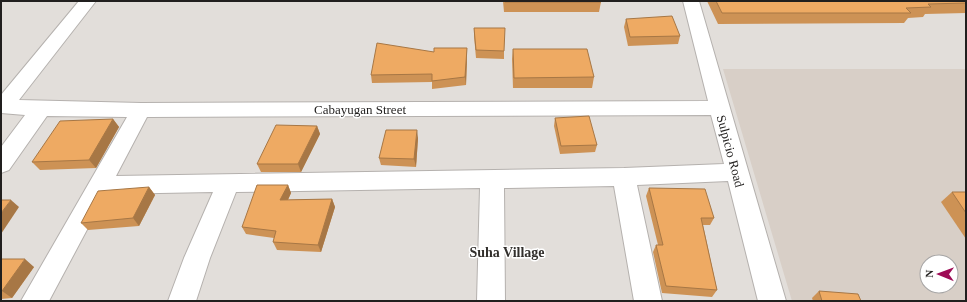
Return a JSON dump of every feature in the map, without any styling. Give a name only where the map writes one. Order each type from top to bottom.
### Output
[{"type":"street","points":[[2,106],[88,1]]},
{"type":"street","name":"Sulpicio Road","points":[[691,1],[772,301]]},
{"type":"street","name":"Cabayugan Street","points":[[2,106],[41,109],[141,110],[719,108]]},
{"type":"street","points":[[1,164],[41,109]]},
{"type":"street","points":[[35,301],[141,110]]},
{"type":"street","points":[[99,185],[624,177],[737,172]]},
{"type":"street","points":[[624,177],[648,301]]},
{"type":"street","points":[[491,301],[492,179]]},
{"type":"street","points":[[182,301],[197,258],[229,182]]},
{"type":"shaded area","points":[[723,69],[966,69],[966,301],[792,301]]},
{"type":"building","points":[[504,1],[601,1],[601,2],[505,2]]},
{"type":"building","points":[[716,1],[966,1],[966,3],[928,4],[931,7],[906,8],[911,13],[722,13]]},
{"type":"building","points":[[672,16],[680,36],[630,37],[626,19]]},
{"type":"building","points":[[474,28],[505,28],[504,51],[476,50]]},
{"type":"building","points":[[377,43],[434,52],[434,48],[467,48],[465,77],[432,81],[432,74],[371,75]]},
{"type":"building","points":[[513,49],[587,49],[594,77],[514,78]]},
{"type":"building","points":[[589,116],[597,145],[561,146],[555,118]]},
{"type":"building","points":[[113,119],[89,160],[32,162],[60,121]]},
{"type":"building","points":[[276,125],[317,126],[298,164],[257,164]]},
{"type":"building","points":[[386,130],[417,130],[414,159],[379,158]]},
{"type":"building","points":[[257,185],[288,185],[280,200],[332,199],[318,245],[273,242],[276,231],[242,227]]},
{"type":"building","points":[[149,187],[133,218],[81,223],[98,191]]},
{"type":"building","points":[[649,188],[705,189],[714,218],[701,218],[717,290],[666,286],[656,245],[663,245]]},
{"type":"building","points":[[952,192],[966,192],[966,213]]},
{"type":"building","points":[[1,200],[11,200],[1,213]]},
{"type":"building","points":[[1,259],[25,259],[2,291],[1,291]]},
{"type":"building","points":[[819,291],[858,294],[861,301],[822,301]]},
{"type":"district","name":"Suha Village","points":[[507,252]]}]
